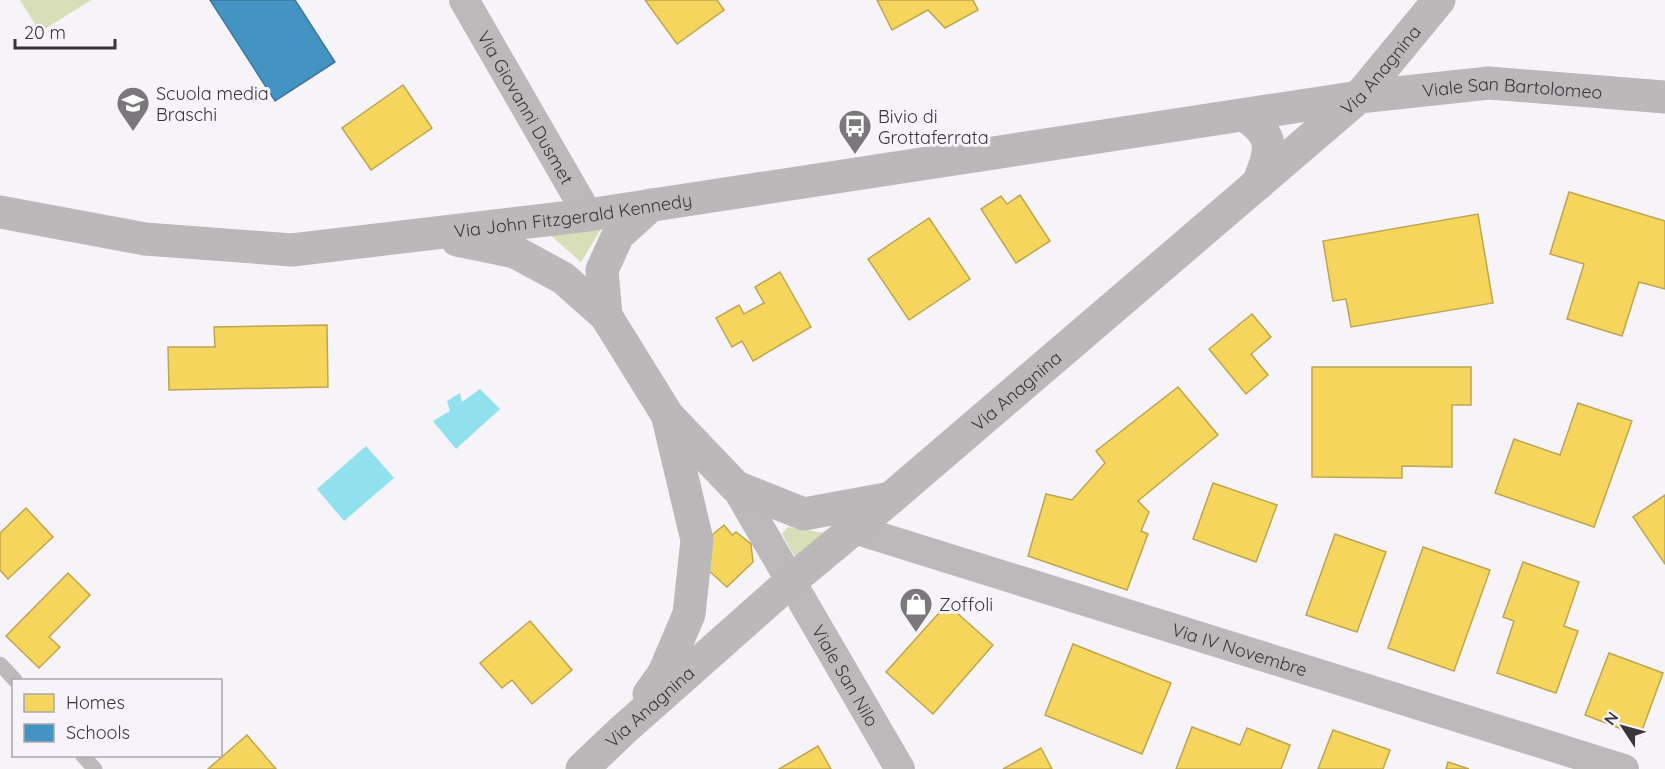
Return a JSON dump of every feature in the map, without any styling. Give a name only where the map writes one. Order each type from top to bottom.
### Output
[{"type":"main road","name":"Via Anagnina","points":[[582,769],[791,581],[1359,97],[1439,0]]},
{"type":"main road","name":"Viale San Bartolomeo","points":[[1244,115],[1359,97],[1489,83],[1665,97]]},
{"type":"main road","name":"Via John Fitzgerald Kennedy","points":[[0,212],[145,239],[292,250],[588,215],[1244,115]]},
{"type":"main road","points":[[1244,115],[1264,131],[1269,141],[1270,154],[1258,184]]},
{"type":"main road","points":[[606,316],[602,270],[618,235],[651,205]]},
{"type":"main road","points":[[431,235],[515,252],[563,278],[606,316],[668,416],[736,487],[804,514],[892,497]]},
{"type":"main road","points":[[623,730],[664,673],[689,614],[697,540],[668,416]]},
{"type":"street","name":"Via Giovanni Dusmet","points":[[465,0],[588,215]]},
{"type":"street","name":"Viale San Nilo","points":[[736,487],[900,769]]},
{"type":"street","name":"Via IV Novembre","points":[[854,529],[1544,757],[1623,769]]},
{"type":"lane","points":[[0,664],[13,679]]},
{"type":"lane","points":[[83,757],[95,769]]},
{"type":"green space","points":[[20,0],[91,0],[40,32]]},
{"type":"green space","points":[[612,211],[581,262],[535,222]]},
{"type":"green space","points":[[788,527],[826,533],[798,562],[782,534]]},
{"type":"water","points":[[480,389],[500,409],[456,449],[433,421],[450,411],[447,401],[460,393],[462,402]]},
{"type":"water","points":[[366,446],[394,478],[344,521],[317,489]]},
{"type":"building: Homes","points":[[645,0],[717,0],[724,10],[677,44]]},
{"type":"building: Homes","points":[[877,0],[973,0],[978,10],[945,28],[928,10],[892,30]]},
{"type":"building: Homes","points":[[403,85],[432,128],[371,170],[342,128]]},
{"type":"building: Homes","points":[[1569,192],[1665,221],[1665,289],[1639,282],[1622,336],[1567,319],[1584,264],[1550,254]]},
{"type":"building: Homes","points":[[1020,195],[1050,241],[1016,263],[981,209],[1001,196],[1007,204]]},
{"type":"building: Homes","points":[[1478,214],[1493,303],[1351,327],[1346,299],[1333,301],[1323,241]]},
{"type":"building: Homes","points":[[929,218],[970,279],[909,320],[868,259]]},
{"type":"building: Homes","points":[[780,272],[811,327],[753,361],[742,341],[732,347],[716,318],[739,305],[744,314],[764,303],[755,287]]},
{"type":"building: Homes","points":[[1252,314],[1271,337],[1251,354],[1268,375],[1246,394],[1209,349]]},
{"type":"building: Homes","points":[[327,325],[328,387],[169,390],[168,347],[215,347],[214,327]]},
{"type":"building: Homes","points":[[1312,367],[1471,367],[1471,405],[1452,405],[1452,467],[1402,466],[1402,478],[1312,477]]},
{"type":"building: Homes","points":[[1178,387],[1218,435],[1138,501],[1149,512],[1141,531],[1148,534],[1127,590],[1028,556],[1046,494],[1072,500],[1105,463],[1096,451]]},
{"type":"building: Homes","points":[[1578,403],[1632,421],[1594,527],[1495,493],[1514,439],[1560,455]]},
{"type":"building: Homes","points":[[1213,483],[1277,505],[1256,562],[1193,539]]},
{"type":"building: Homes","points":[[1665,495],[1665,564],[1633,517]]},
{"type":"building: Homes","points":[[26,508],[53,537],[8,579],[0,570],[0,533]]},
{"type":"building: Homes","points":[[724,525],[732,535],[736,532],[751,544],[753,562],[727,587],[708,570],[706,540]]},
{"type":"building: Homes","points":[[1335,534],[1386,552],[1357,632],[1306,615]]},
{"type":"building: Homes","points":[[1423,547],[1490,570],[1454,671],[1388,648]]},
{"type":"building: Homes","points":[[1523,562],[1579,582],[1564,626],[1578,631],[1556,693],[1497,673],[1514,621],[1503,617]]},
{"type":"building: Homes","points":[[68,573],[90,595],[49,637],[60,647],[39,668],[6,636]]},
{"type":"building: Homes","points":[[947,604],[993,645],[933,714],[886,672]]},
{"type":"building: Homes","points":[[530,621],[572,670],[532,704],[512,680],[502,688],[480,663]]},
{"type":"building: Homes","points":[[1073,644],[1171,683],[1142,754],[1045,715]]},
{"type":"building: Homes","points":[[1609,653],[1663,673],[1640,736],[1585,715]]},
{"type":"building: Homes","points":[[1192,727],[1240,745],[1247,728],[1290,745],[1281,769],[1176,769]]},
{"type":"building: Homes","points":[[1333,730],[1390,750],[1383,769],[1318,769]]},
{"type":"building: Homes","points":[[247,735],[276,769],[208,769]]},
{"type":"building: Homes","points":[[818,746],[831,769],[779,769]]},
{"type":"building: Homes","points":[[1041,748],[1052,769],[1003,769]]},
{"type":"building: Homes","points":[[1448,762],[1469,769],[1446,769]]},
{"type":"building: Schools","points":[[210,0],[295,0],[335,62],[275,101]]},
{"type":"place","name":"Scuola media Braschi","points":[[133,132]]},
{"type":"place","name":"Bivio di Grottaferrata","points":[[855,155]]},
{"type":"place","name":"Zoffoli","points":[[916,633]]}]
